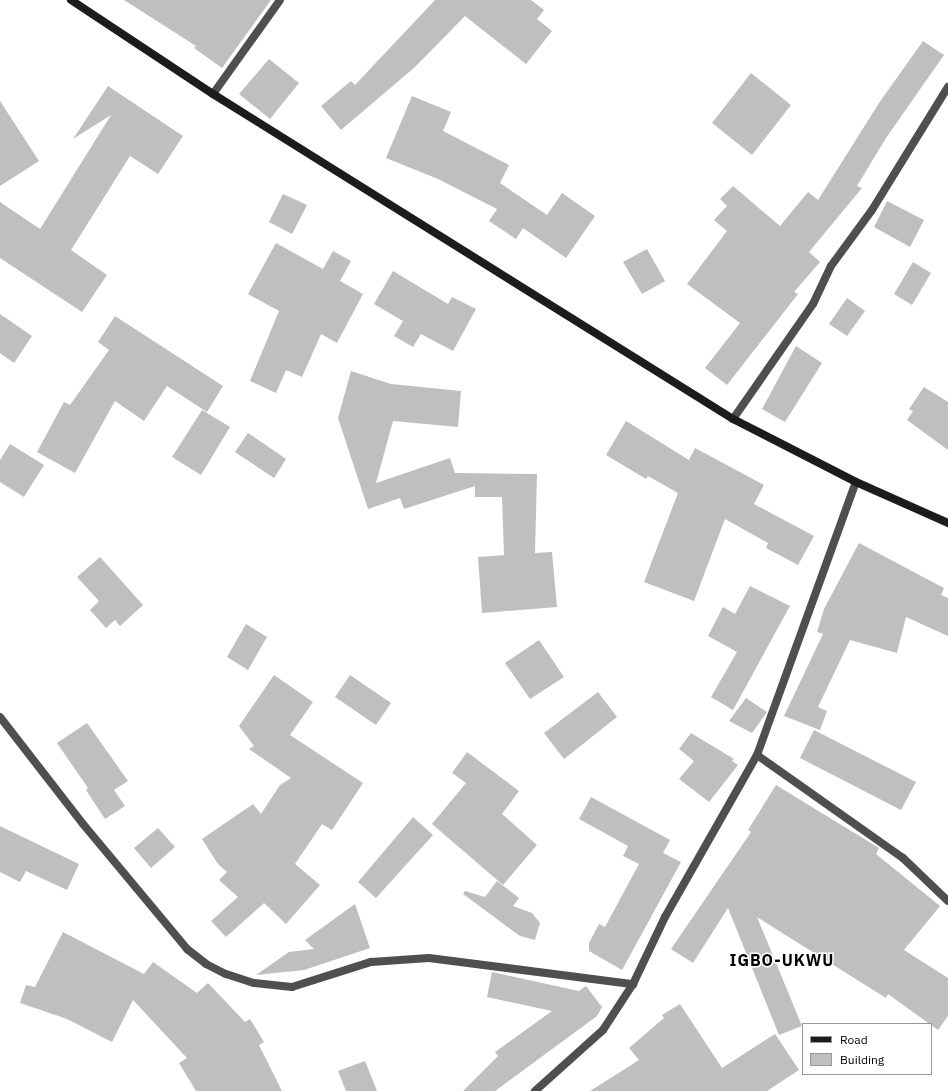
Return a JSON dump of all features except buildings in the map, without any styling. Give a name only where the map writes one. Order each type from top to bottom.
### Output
[{"type":"main road","points":[[71,0],[213,94],[733,419],[856,482],[948,523]]},
{"type":"street","points":[[213,94],[280,0]]},
{"type":"street","points":[[733,419],[813,304],[831,266],[872,210],[948,87]]},
{"type":"street","points":[[535,1091],[603,1030],[633,984],[665,917],[757,755],[856,482]]},
{"type":"street","points":[[0,717],[84,824],[187,949],[206,964],[226,974],[254,983],[292,987],[371,962],[429,958],[633,984]]},
{"type":"street","points":[[757,755],[903,858],[948,901]]},
{"type":"district","name":"IGBO-UKWU","points":[[782,960]]}]
